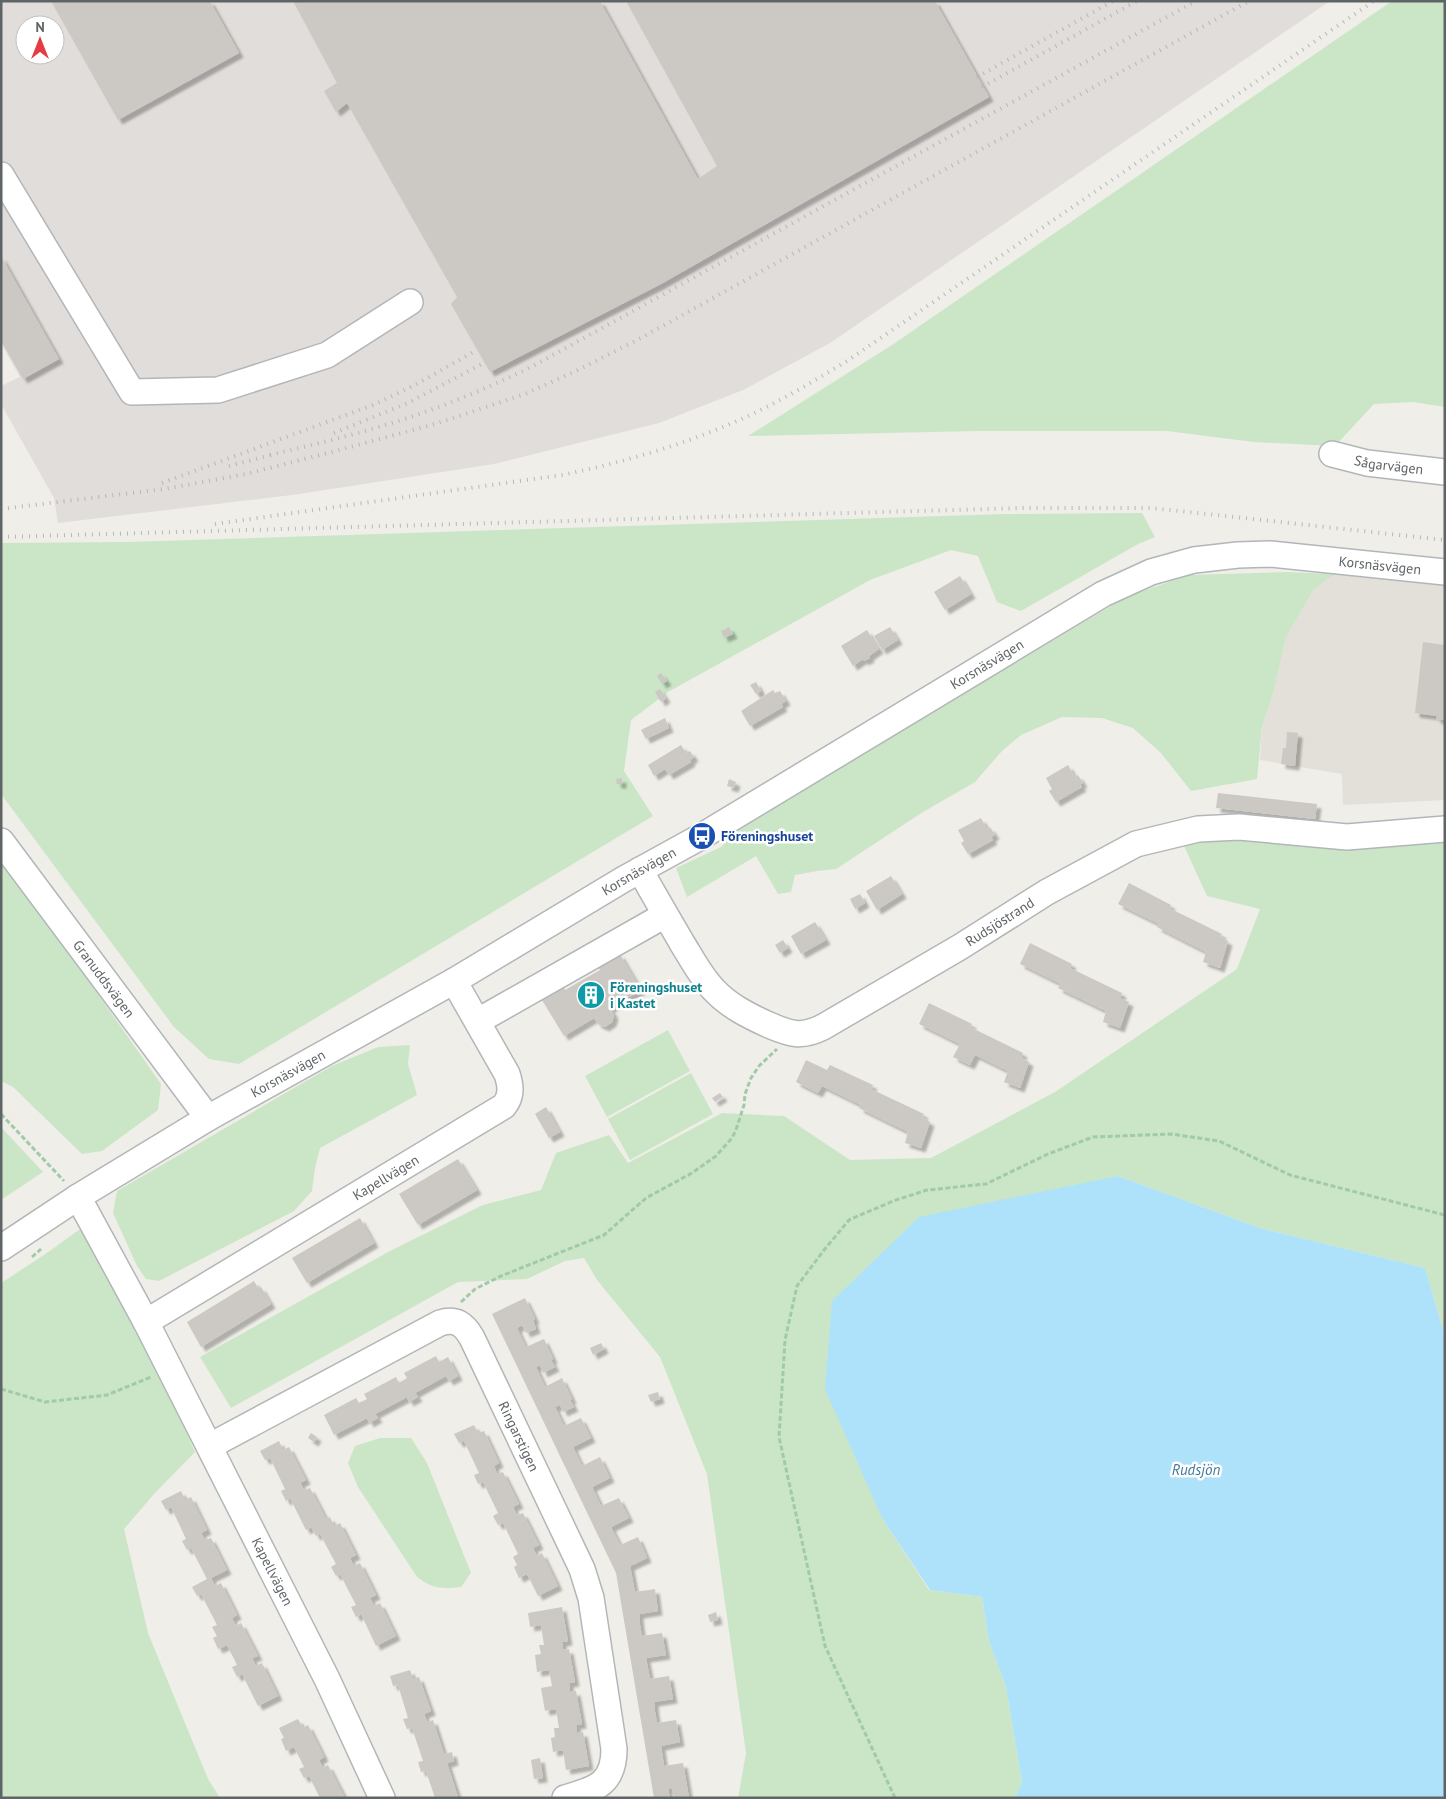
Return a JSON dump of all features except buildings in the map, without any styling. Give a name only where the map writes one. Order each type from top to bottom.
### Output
[{"type":"street","points":[[1,175],[132,392],[218,390],[327,355],[410,302]]},
{"type":"street","name":"Sågarvägen","points":[[1332,454],[1368,463],[1445,472]]},
{"type":"street","name":"Korsnäsvägen","points":[[1,1248],[78,1197],[208,1118],[454,981],[640,870],[702,836],[1103,594],[1150,572],[1194,560],[1238,555],[1262,554],[1445,572]]},
{"type":"street","name":"Rudsjöstrand","points":[[791,1034],[808,1034],[823,1028],[960,947],[1047,892],[1136,844],[1198,829],[1239,827],[1347,837],[1445,829]]},
{"type":"street","name":"Granuddsvägen","points":[[1,841],[208,1118]]},
{"type":"street","points":[[640,870],[665,915],[699,970],[714,990],[730,1004],[752,1017],[791,1034]]},
{"type":"street","points":[[478,1021],[665,915]]},
{"type":"street","name":"Kapellvägen","points":[[146,1322],[504,1106],[509,1100],[510,1091],[507,1074],[454,981]]},
{"type":"street","name":"Kapellvägen","points":[[78,1197],[146,1322],[210,1446],[327,1679],[382,1798]]},
{"type":"street","points":[[210,1446],[440,1322],[452,1321]]},
{"type":"street","name":"Ringarstigen","points":[[452,1321],[463,1326],[472,1338],[588,1584],[614,1749],[614,1761],[613,1768],[604,1783],[588,1791],[564,1798]]},
{"type":"path","points":[[452,1321],[462,1301],[475,1289],[538,1260],[604,1235],[646,1198],[692,1173],[716,1156],[732,1138],[736,1130],[744,1105],[745,1094],[759,1066],[791,1034]]},
{"type":"path","points":[[1,1114],[78,1197]]},
{"type":"path","points":[[895,1798],[825,1646],[780,1437],[785,1340],[797,1286],[849,1220],[893,1201],[927,1190],[986,1184],[1048,1154],[1093,1137],[1171,1134],[1219,1141],[1290,1175],[1445,1216]]},
{"type":"path","points":[[1,1389],[44,1402],[107,1395],[170,1369]]},
{"type":"shaded area","points":[[1,1],[1330,1],[830,343],[743,390],[659,423],[494,464],[292,495],[58,523],[54,498],[1,404],[1,386],[20,377],[1,343]]},
{"type":"shaded area","points":[[1350,570],[1445,580],[1445,800],[1343,805],[1342,774],[1260,760],[1262,727],[1274,690],[1286,637],[1314,589],[1335,574]]},
{"type":"green space","points":[[1392,1],[1445,1],[1445,407],[1413,402],[1374,404],[1335,446],[1254,442],[1167,431],[977,431],[748,436],[892,345]]},
{"type":"green space","points":[[1142,513],[1155,537],[1138,544],[1021,611],[997,602],[978,556],[951,550],[870,580],[668,692],[631,720],[624,771],[653,816],[239,1064],[209,1059],[174,1027],[1,794],[1,543],[128,542],[1005,514]]},
{"type":"green space","points":[[1286,572],[1335,574],[1314,589],[1286,637],[1274,690],[1262,727],[1257,779],[1191,791],[1161,753],[1133,728],[1102,718],[1062,717],[1021,735],[1002,751],[975,782],[923,812],[836,869],[795,875],[791,892],[778,894],[756,856],[687,897],[676,868],[721,847],[735,831],[756,817],[1128,596],[1189,575]]},
{"type":"green space","points":[[1179,835],[1445,838],[1445,1337],[1425,1268],[1260,1228],[1118,1176],[882,1518],[929,1590],[982,1597],[989,1641],[1006,1687],[1022,1782],[1015,1798],[738,1798],[746,1753],[707,1474],[660,1357],[597,1280],[584,1258],[565,1261],[527,1279],[458,1282],[231,1408],[200,1357],[390,1251],[483,1205],[541,1190],[556,1153],[609,1135],[628,1163],[722,1113],[784,1116],[850,1160],[931,1158],[1055,1092],[1237,969],[1260,909],[1207,896]]},
{"type":"green space","points":[[1,856],[161,1084],[158,1110],[102,1151],[82,1154],[13,1087],[1,1081]]},
{"type":"green space","points":[[668,1030],[690,1071],[607,1117],[585,1076]]},
{"type":"green space","points":[[410,1045],[408,1064],[417,1095],[320,1148],[312,1191],[294,1211],[159,1281],[146,1279],[137,1266],[113,1213],[117,1191],[332,1066],[378,1047]]},
{"type":"green space","points":[[691,1073],[713,1114],[630,1160],[608,1119]]},
{"type":"green space","points":[[1,1127],[43,1172],[1,1200]]},
{"type":"green space","points":[[83,1227],[140,1328],[195,1452],[154,1494],[124,1529],[148,1633],[208,1779],[220,1798],[1,1798],[1,1283]]},
{"type":"green space","points":[[380,1438],[411,1438],[427,1463],[471,1573],[461,1587],[437,1587],[417,1577],[358,1487],[348,1463],[355,1446]]},
{"type":"water","name":"Rudsjön","points":[[1118,1176],[1260,1228],[1425,1268],[1445,1337],[1445,1798],[1015,1798],[1022,1782],[1006,1687],[989,1641],[982,1597],[930,1590],[882,1518],[825,1389],[832,1301],[919,1217]]},
{"type":"railway","points":[[977,77],[1113,1]]},
{"type":"railway","points":[[982,87],[1137,1]]},
{"type":"railway","points":[[270,455],[349,436],[413,416],[465,397],[533,366],[1196,1]]},
{"type":"railway","points":[[1,509],[164,489],[246,474],[435,424],[525,394],[641,338],[1249,1]]},
{"type":"railway","points":[[215,524],[562,475],[626,460],[668,447],[745,417],[790,395],[847,361],[1374,1]]},
{"type":"railway","points":[[162,483],[373,405],[415,385],[477,350]]},
{"type":"railway","points":[[334,433],[408,403],[484,363]]},
{"type":"railway","points":[[229,466],[275,454]]},
{"type":"railway","points":[[1,537],[1024,508],[1152,508],[1445,540]]},
{"type":"place","name":"Föreningshuset","points":[[702,836]]},
{"type":"place","name":"Föreningshuset i Kastet","points":[[591,995]]}]
